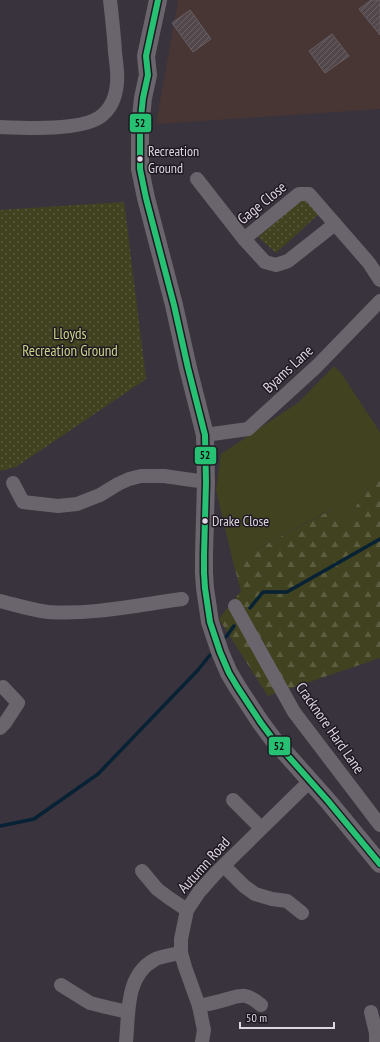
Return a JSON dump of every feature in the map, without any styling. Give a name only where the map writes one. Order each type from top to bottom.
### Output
[{"type":"street","points":[[0,127],[50,127],[78,124],[89,122],[104,114],[113,101],[117,84],[110,0]]},
{"type":"street","points":[[158,0],[146,56],[148,75],[143,98],[140,127],[140,169],[205,435],[206,482],[204,573],[207,604],[215,637],[230,673],[250,706],[273,739],[328,801],[380,864]]},
{"type":"street","name":"Gage Close","points":[[197,179],[244,239],[265,262],[276,265],[288,261],[335,224]]},
{"type":"street","name":"Gage Close","points":[[244,239],[299,194],[309,194],[370,263],[380,280]]},
{"type":"street","name":"Byams Lane","points":[[205,435],[248,429],[318,366],[380,301]]},
{"type":"street","points":[[13,483],[23,502],[58,506],[77,504],[100,495],[129,479],[141,476],[164,476],[206,482]]},
{"type":"street","points":[[0,601],[20,607],[48,612],[77,612],[102,611],[182,599]]},
{"type":"street","name":"Cracknore Hard Lane","points":[[235,606],[294,712],[380,825]]},
{"type":"street","points":[[0,728],[18,703],[3,687]]},
{"type":"street","name":"Autumn Road","points":[[202,1042],[204,1030],[199,1006],[181,953],[181,939],[187,910],[198,892],[310,781]]},
{"type":"street","points":[[233,800],[261,828]]},
{"type":"street","points":[[224,866],[244,886],[255,894],[272,899],[287,900],[302,913]]},
{"type":"street","points":[[142,871],[157,889],[187,910]]},
{"type":"street","points":[[126,1042],[131,990],[136,978],[144,967],[154,960],[181,953]]},
{"type":"street","points":[[61,985],[90,1002],[106,1008],[128,1012]]},
{"type":"street","points":[[199,1006],[235,996],[244,996],[253,999],[261,1005]]},
{"type":"street","points":[[371,1012],[376,1033],[376,1042]]},
{"type":"shaded area","points":[[178,0],[380,0],[380,109],[156,124]]},
{"type":"green space","points":[[303,199],[320,213],[276,253],[258,237]]},
{"type":"green space","name":"Lloyds Recreation Ground","points":[[124,202],[146,379],[16,467],[0,471],[0,210]]},
{"type":"green space","points":[[334,366],[341,373],[380,432],[380,469],[344,525],[332,509],[233,562],[216,490],[221,454],[299,402]]},
{"type":"green space","points":[[380,469],[380,658],[268,696],[219,619],[241,591],[233,562],[333,509],[344,525]]},
{"type":"building","points":[[371,0],[380,0],[380,35],[359,9]]},
{"type":"building","points":[[190,10],[211,39],[193,52],[172,23]]},
{"type":"building","points":[[332,34],[349,56],[325,73],[309,51]]},
{"type":"waterway","points":[[250,608],[263,592],[287,592],[380,539]]},
{"type":"waterway","points":[[226,637],[234,626]]},
{"type":"waterway","points":[[0,826],[34,819],[98,774],[198,670],[210,655]]},
{"type":"transit line","name":"52","points":[[158,0],[146,56],[148,75],[143,98],[140,127],[140,169],[205,435],[206,482],[204,573],[210,622],[229,673],[261,723],[380,864]]},
{"type":"place","name":"Recreation Ground","points":[[140,159]]},
{"type":"place","name":"Drake Close","points":[[205,521]]}]
